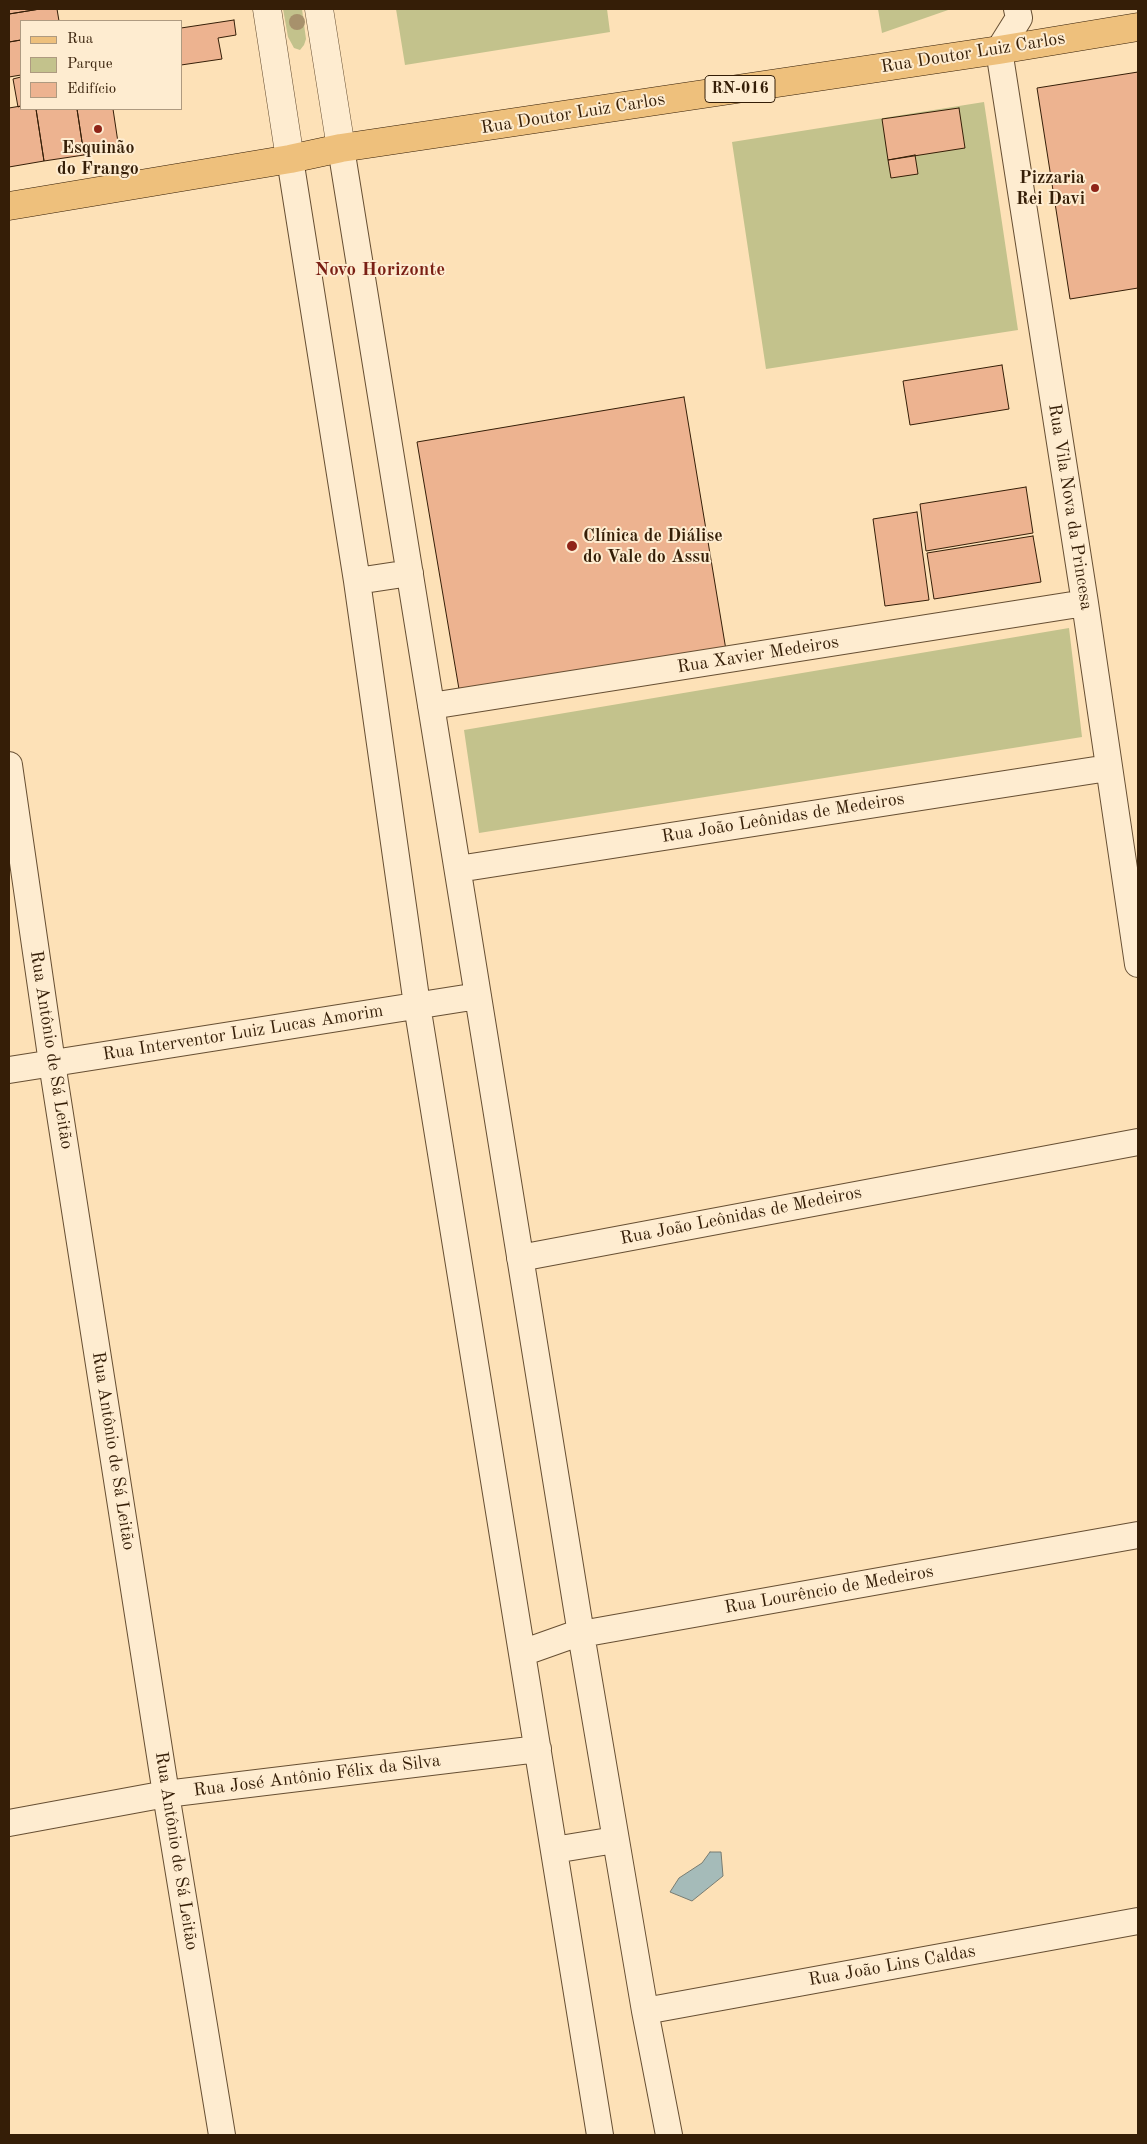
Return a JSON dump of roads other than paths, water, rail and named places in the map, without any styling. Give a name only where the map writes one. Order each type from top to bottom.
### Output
[{"type":"main road","name":"Rua Doutor Luiz Carlos","points":[[9,206],[290,159],[341,148],[998,50],[1138,26]]},
{"type":"street","points":[[267,9],[357,582],[417,1005],[600,2135]]},
{"type":"street","points":[[319,9],[581,1634],[645,2011],[669,2135]]},
{"type":"street","points":[[998,50],[1019,18],[1018,9]]},
{"type":"street","name":"Rua Vila Nova da Princesa","points":[[998,50],[1085,603],[1138,964]]},
{"type":"street","points":[[357,582],[410,573]]},
{"type":"street","name":"Rua Xavier Medeiros","points":[[431,706],[1085,603]]},
{"type":"street","name":"Rua Antônio de Sá Leitão","points":[[9,765],[52,1063],[166,1794],[222,2135]]},
{"type":"street","name":"Rua João Leônidas de Medeiros","points":[[458,869],[1108,768]]},
{"type":"street","name":"Rua Interventor Luiz Lucas Amorim","points":[[9,1070],[478,996]]},
{"type":"street","name":"Rua João Leônidas de Medeiros","points":[[520,1258],[1138,1142]]},
{"type":"street","name":"Rua Lourêncio de Medeiros","points":[[522,1653],[570,1636],[1138,1536]]},
{"type":"street","name":"Rua José Antônio Félix da Silva","points":[[9,1823],[166,1794],[538,1749]]},
{"type":"street","points":[[554,1850],[615,1840]]},
{"type":"street","name":"Rua João Lins Caldas","points":[[645,2011],[1138,1921]]},
{"type":"water","points":[[710,1852],[721,1852],[723,1876],[692,1901],[670,1892],[679,1878],[702,1863]]},
{"type":"place","name":"Esquinão do Frango","points":[[98,129]]},
{"type":"place","name":"Pizzaria Rei Davi","points":[[1095,188]]},
{"type":"place","name":"Clínica de Diálise do Vale do Assu","points":[[572,546]]},
{"type":"district","name":"Novo Horizonte","points":[[380,270]]}]
